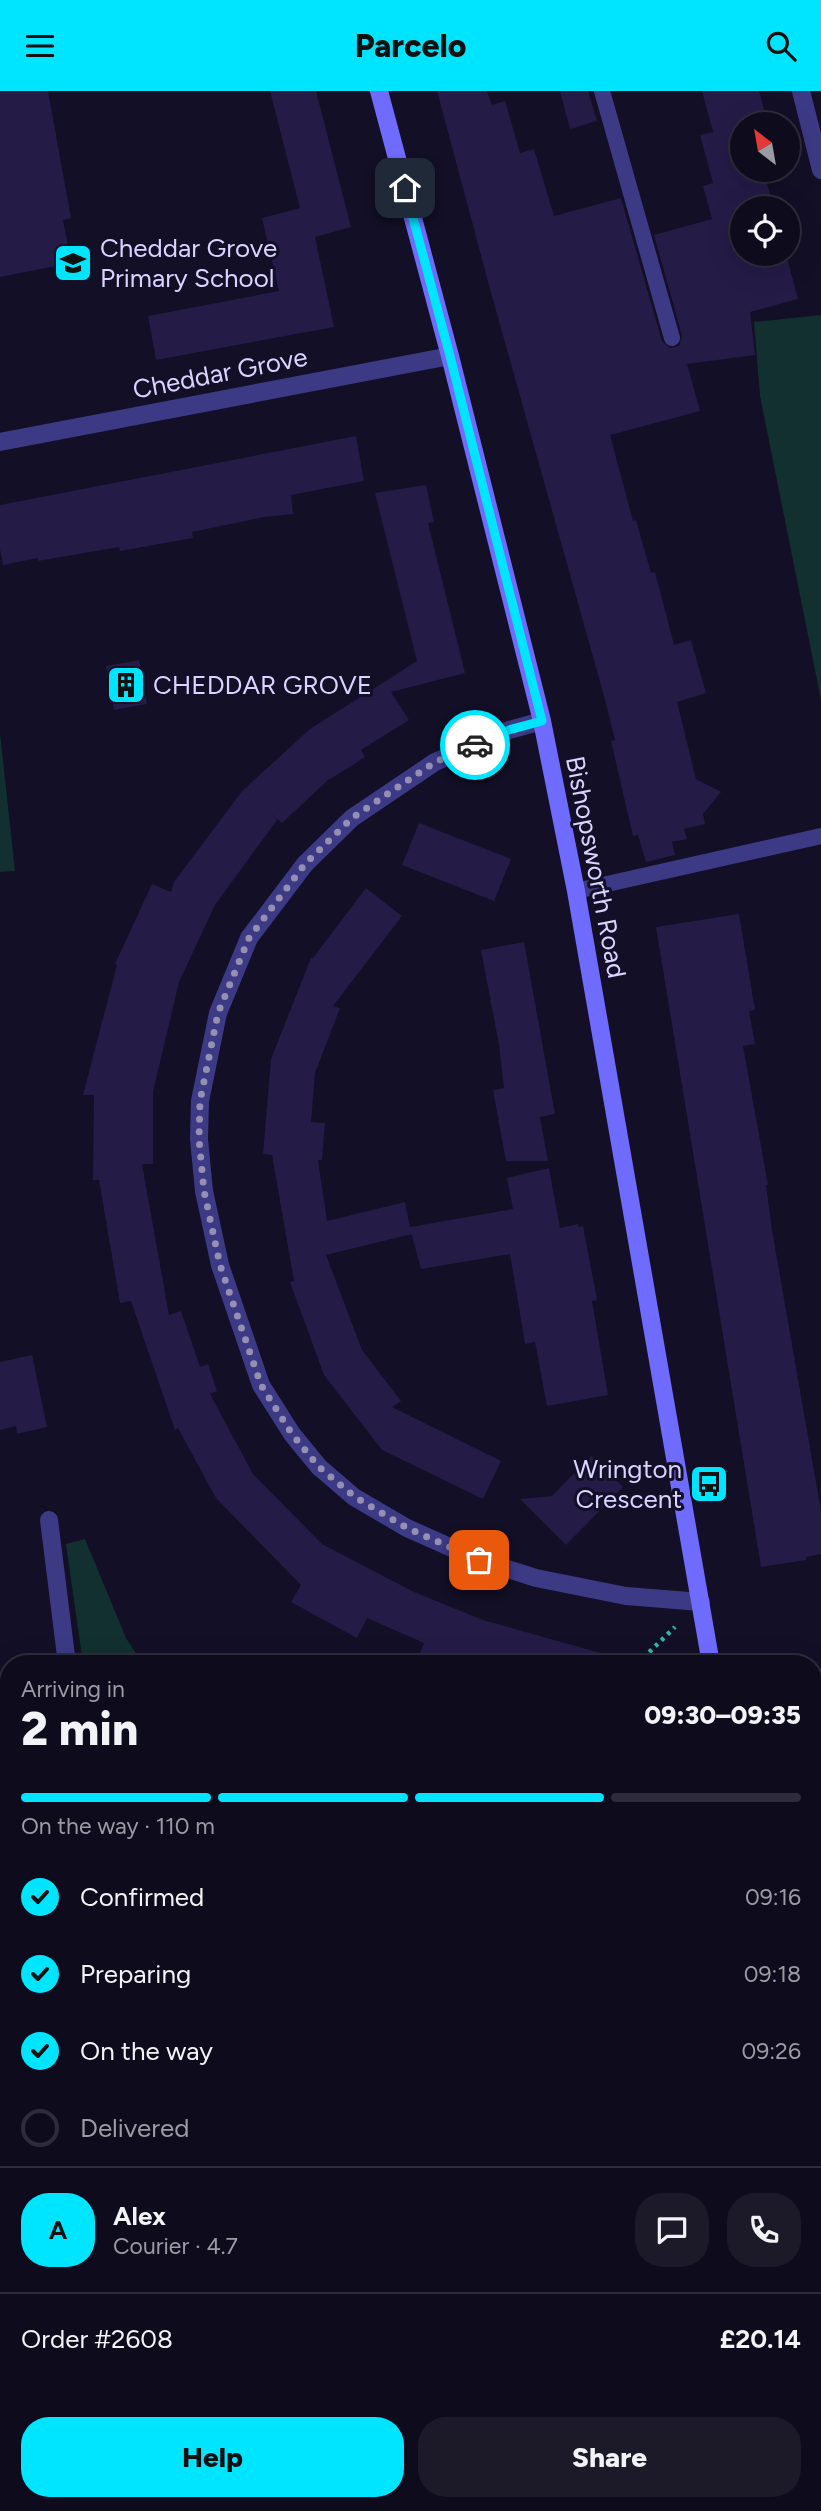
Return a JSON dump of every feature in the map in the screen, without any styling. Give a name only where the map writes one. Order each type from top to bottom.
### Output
[{"type":"street","name":"Bishopsworth Road","points":[[379,91],[450,356],[542,721],[576,891],[710,1655]]},
{"type":"street","points":[[801,91],[821,170]]},
{"type":"street","name":"Cheddar Grove","points":[[0,442],[450,356]]},
{"type":"street","points":[[542,721],[509,730],[435,762],[352,818],[305,864],[249,938],[218,1013],[200,1101],[199,1139],[204,1191],[220,1265],[261,1385],[292,1434],[328,1475],[355,1497],[407,1528],[479,1560],[536,1579],[626,1596],[701,1602]]},
{"type":"street","points":[[48,1520],[66,1655]]},
{"type":"lane","points":[[601,91],[672,338]]},
{"type":"lane","points":[[576,891],[820,837]]},
{"type":"path","points":[[645,1655],[701,1602]]},
{"type":"green space","points":[[821,315],[821,700],[760,396],[754,322]]},
{"type":"green space","points":[[0,733],[15,871],[0,872]]},
{"type":"green space","points":[[85,1539],[126,1638],[137,1655],[82,1655],[66,1544]]},
{"type":"building","points":[[0,91],[48,91],[71,218],[63,220],[71,263],[0,277]]},
{"type":"building","points":[[270,91],[316,91],[351,227],[315,237],[334,327],[156,360],[148,316],[279,291],[262,218],[300,208]]},
{"type":"building","points":[[437,91],[487,91],[492,105],[505,101],[520,153],[534,149],[554,216],[621,198],[662,341],[670,348],[679,346],[682,336],[654,235],[712,219],[703,186],[713,183],[700,135],[713,132],[702,91],[759,91],[765,112],[730,112],[730,182],[766,182],[771,196],[730,196],[730,266],[789,266],[798,299],[750,312],[755,355],[687,364],[700,411],[610,435],[633,521],[636,520],[651,573],[655,572],[674,645],[691,640],[706,693],[677,702],[696,779],[721,792],[703,814],[705,824],[684,829],[687,839],[672,842],[675,855],[646,862],[638,835],[633,836],[611,741],[615,740],[604,696]]},
{"type":"building","points":[[560,91],[588,91],[597,121],[570,129]]},
{"type":"building","points":[[356,436],[364,481],[291,495],[293,514],[264,517],[192,532],[193,538],[120,551],[119,547],[3,565],[0,549],[0,505]]},
{"type":"building","points":[[426,485],[434,522],[428,523],[465,673],[391,692],[409,720],[361,750],[365,757],[327,781],[282,823],[271,814],[277,820],[215,905],[179,982],[153,1092],[153,1164],[142,1164],[169,1315],[181,1311],[200,1367],[208,1364],[217,1391],[210,1394],[253,1474],[322,1544],[414,1592],[483,1620],[607,1655],[419,1655],[424,1643],[367,1618],[357,1638],[291,1602],[301,1585],[216,1498],[178,1428],[175,1430],[131,1301],[120,1303],[99,1180],[93,1180],[94,1095],[83,1095],[117,965],[115,964],[152,884],[171,892],[174,882],[242,791],[310,729],[417,661],[375,493]]},
{"type":"building","name":"CHEDDAR GROVE","points":[[139,660],[147,704],[114,710],[106,666]]},
{"type":"building","points":[[419,823],[511,859],[494,901],[402,865]]},
{"type":"building","points":[[366,888],[402,916],[333,1006],[340,1008],[315,1073],[311,1122],[325,1123],[322,1160],[318,1160],[327,1221],[405,1202],[410,1227],[513,1209],[507,1178],[549,1168],[560,1228],[578,1224],[578,1227],[583,1226],[597,1300],[592,1301],[608,1395],[547,1406],[535,1342],[525,1344],[510,1254],[421,1269],[412,1234],[326,1255],[362,1350],[401,1401],[392,1407],[501,1461],[483,1499],[382,1450],[324,1375],[290,1282],[294,1281],[272,1155],[263,1154],[271,1059],[311,958]]},
{"type":"building","points":[[739,914],[755,1010],[749,1011],[755,1044],[743,1046],[821,1511],[821,1554],[806,1557],[806,1560],[761,1567],[656,927]]},
{"type":"building","points":[[524,942],[555,1114],[540,1117],[548,1161],[506,1161],[493,1090],[504,1088],[499,1045],[481,950]]},
{"type":"building","points":[[32,1355],[47,1427],[17,1434],[16,1426],[0,1430],[0,1362]]},
{"type":"building","points":[[591,1456],[623,1487],[566,1545],[520,1499],[552,1496]]},
{"type":"way so far","points":[[475,745],[435,762],[352,818],[305,864],[249,938],[218,1013],[200,1101],[199,1139],[204,1191],[220,1265],[261,1385],[292,1434],[319,1467],[355,1497],[407,1528],[479,1560]]},
{"type":"place","name":"Cheddar Grove Primary School","points":[[73,263]]},
{"type":"place","name":"CHEDDAR GROVE","points":[[126,685]]},
{"type":"place","name":"Wrington Crescent","points":[[709,1484]]},
{"type":"route","points":[[405,188],[542,721],[509,730],[475,745]]}]
